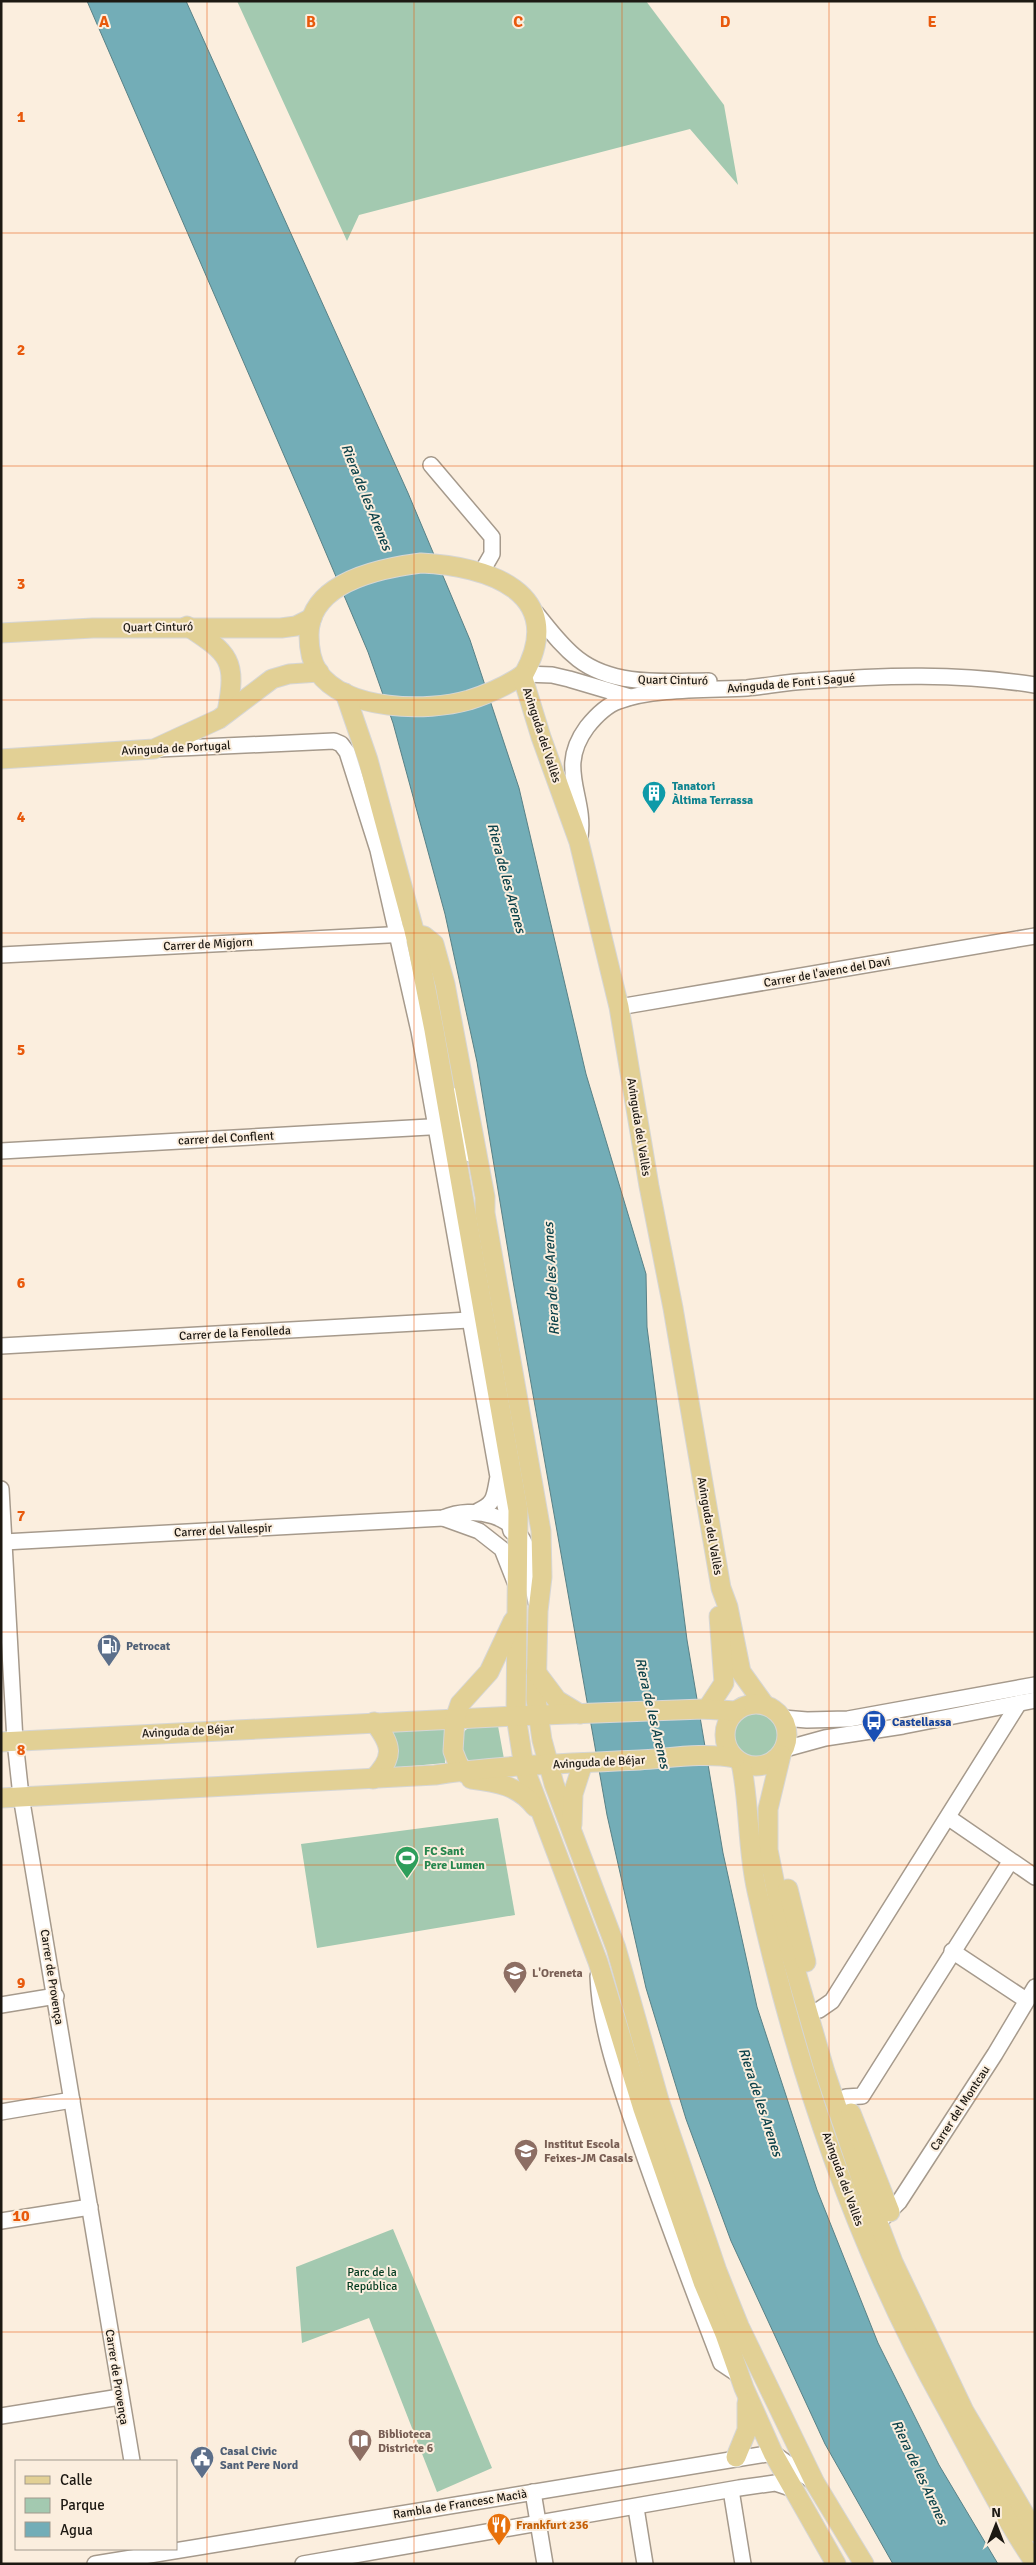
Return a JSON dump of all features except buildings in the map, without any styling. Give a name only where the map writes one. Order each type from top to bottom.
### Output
[{"type":"main road","name":"Quart Cinturó","points":[[1,633],[93,628],[187,626],[281,628],[304,623],[312,618],[320,606],[339,588],[368,573],[421,564],[444,565],[481,574],[511,586],[530,603],[536,613]]},
{"type":"main road","points":[[312,618],[309,626],[309,644],[319,672],[344,693],[368,701],[416,706],[452,703],[487,693],[519,677],[535,646],[536,613]]},
{"type":"main road","points":[[187,626],[218,648],[230,664],[232,687],[227,712]]},
{"type":"main road","points":[[154,749],[219,719],[272,678],[289,674],[319,672]]},
{"type":"main road","name":"Avinguda del Vallès","points":[[519,677],[579,842],[619,1007],[648,1186],[673,1308],[721,1588],[728,1607],[741,1672],[764,1704]]},
{"type":"main road","points":[[344,693],[371,768],[406,934],[518,1510],[514,1529],[518,1553],[516,1716],[524,1768],[598,1962],[643,2109],[703,2282],[726,2334],[748,2397],[773,2453],[834,2562]]},
{"type":"main road","name":"Avinguda de Portugal","points":[[1,759],[154,749]]},
{"type":"main road","points":[[406,934],[424,936],[434,944],[453,1021],[483,1188],[485,1213],[541,1531],[542,1578],[538,1611],[536,1672],[538,1716],[548,1766],[616,1948],[659,2100],[717,2271],[759,2371],[816,2483],[864,2564]]},
{"type":"main road","name":"Avinguda del Vallès","points":[[721,1588],[719,1610],[724,1683],[738,1710]]},
{"type":"main road","points":[[479,1780],[461,1771],[453,1751],[458,1712],[489,1672],[517,1613]]},
{"type":"main road","points":[[536,1672],[557,1700],[582,1714]]},
{"type":"main road","points":[[705,1709],[724,1683]]},
{"type":"main road","points":[[749,1704],[764,1704],[772,1707],[783,1718],[788,1733],[783,1752],[765,1765],[755,1766],[738,1761],[726,1745],[726,1727],[738,1710],[749,1704]]},
{"type":"main road","points":[[458,1712],[538,1716],[705,1709],[738,1710]]},
{"type":"main road","name":"Avinguda de Béjar","points":[[8,1741],[421,1720],[458,1712]]},
{"type":"main road","points":[[373,1779],[387,1761],[390,1748],[385,1735],[374,1722]]},
{"type":"main road","name":"Avinguda del Vallès","points":[[783,1752],[770,1797],[766,1830],[779,1907],[805,2008],[884,2218]]},
{"type":"main road","name":"Avinguda de Béjar","points":[[1,1798],[373,1779],[436,1775],[461,1771],[713,1756],[738,1761]]},
{"type":"main road","name":"Avinguda del Vallès","points":[[738,1761],[748,1803],[749,1856],[767,1936],[808,2082],[847,2194],[886,2287],[936,2390],[1028,2527]]},
{"type":"main road","points":[[572,1834],[573,1794],[583,1763]]},
{"type":"main road","points":[[436,1775],[479,1780],[514,1787],[527,1797],[542,1816]]},
{"type":"main road","name":"Avinguda del Vallès","points":[[766,1830],[776,1845],[819,2010],[884,2218],[897,2270],[964,2411],[1028,2527],[1035,2563]]},
{"type":"main road","points":[[736,2458],[747,2430],[748,2397]]},
{"type":"street","points":[[431,466],[492,538],[492,554],[481,574]]},
{"type":"street","name":"Quart Cinturó","points":[[536,613],[566,649],[579,660],[601,672],[618,677],[642,681],[805,681]]},
{"type":"street","name":"Quart Cinturó","points":[[519,677],[552,675],[630,698]]},
{"type":"street","name":"Avinguda de Font i Sagué","points":[[579,842],[580,819],[572,772],[573,757],[578,742],[597,716],[615,703],[630,698],[805,681],[919,675],[1001,680],[1035,685]]},
{"type":"street","name":"Avinguda de Portugal","points":[[154,749],[334,741],[341,744],[347,752],[406,934]]},
{"type":"street","name":"Carrer de Migjorn","points":[[1,955],[406,934]]},
{"type":"street","name":"Carrer de l'avenc del Davi","points":[[619,1007],[1035,936]]},
{"type":"street","points":[[444,1126],[458,1118],[461,1112],[449,1039],[453,1021]]},
{"type":"street","points":[[444,1126],[463,1133],[466,1139],[478,1197],[485,1213]]},
{"type":"street","points":[[444,1126],[469,1320],[498,1476],[514,1529],[527,1551],[538,1611]]},
{"type":"street","name":"carrer del Conflent","points":[[1,1151],[444,1126]]},
{"type":"street","name":"Carrer de la Fenolleda","points":[[1,1346],[469,1320]]},
{"type":"street","points":[[478,1511],[489,1506],[495,1496],[498,1476]]},
{"type":"street","name":"Carrer de Provença","points":[[1,1490],[4,1542],[8,1741],[20,1796],[56,1996],[132,2460]]},
{"type":"street","points":[[443,1518],[459,1512],[478,1511],[494,1515],[514,1529]]},
{"type":"street","points":[[443,1518],[468,1526],[488,1536],[502,1548],[518,1592]]},
{"type":"street","name":"Carrer del Vallespir","points":[[4,1542],[443,1518]]},
{"type":"street","points":[[783,1718],[808,1720],[848,1719],[1035,1685]]},
{"type":"street","points":[[783,1752],[825,1738],[904,1726],[1035,1700]]},
{"type":"street","points":[[819,2010],[832,2001],[949,1818],[1019,1703]]},
{"type":"street","points":[[949,1818],[1010,1862],[1035,1877]]},
{"type":"street","points":[[846,2098],[862,2096],[1010,1862]]},
{"type":"street","points":[[952,1951],[1026,2000]]},
{"type":"street","name":"Carrer del Montcau","points":[[884,2218],[899,2202],[990,2062],[1035,1987]]},
{"type":"street","points":[[1,2005],[56,1996]]},
{"type":"street","points":[[1,2112],[72,2100]]},
{"type":"street","points":[[1,2221],[90,2207]]},
{"type":"street","points":[[1,2416],[120,2397]]},
{"type":"street","points":[[773,2453],[816,2483]]},
{"type":"street","name":"Rambla de Francesc Macià","points":[[95,2564],[773,2453]]},
{"type":"street","points":[[303,2564],[343,2560],[775,2483],[793,2489]]},
{"type":"street","points":[[730,2490],[743,2564]]},
{"type":"street","points":[[533,2492],[545,2564]]},
{"type":"street","points":[[636,2508],[645,2564]]},
{"type":"green space","points":[[237,1],[646,1],[724,105],[738,185],[690,129],[359,215],[347,241]]},
{"type":"green space","points":[[757,1712],[770,1716],[776,1722],[780,1735],[776,1748],[770,1754],[757,1758],[744,1754],[738,1748],[734,1735],[738,1722],[744,1716]]},
{"type":"green space","points":[[478,1726],[498,1726],[504,1759],[476,1763],[463,1754],[461,1738],[467,1729]]},
{"type":"green space","points":[[444,1727],[445,1763],[390,1768],[390,1729]]},
{"type":"green space","name":"FC Sant Pere Lumen","points":[[498,1818],[515,1915],[317,1948],[301,1844]]},
{"type":"green space","name":"Parc de la República","points":[[393,2229],[492,2468],[437,2492],[369,2318],[302,2343],[296,2267]]},
{"type":"water","name":"Riera de les Arenes","points":[[87,1],[186,1],[408,493],[470,640],[519,788],[586,1074],[646,1274],[647,1327],[687,1640],[723,1853],[757,2007],[817,2190],[878,2343],[939,2465],[998,2564],[893,2564],[825,2444],[731,2241],[686,2119],[646,1988],[607,1815],[513,1281],[477,1062],[445,914],[393,723],[368,652]]},
{"type":"place","name":"Tanatori Àltima Terrassa","points":[[654,814]]},
{"type":"place","name":"Petrocat","points":[[109,1667]]},
{"type":"place","name":"Castellassa","points":[[874,1743]]},
{"type":"place","name":"FC Sant Pere Lumen","points":[[407,1879]]},
{"type":"place","name":"L'Oreneta","points":[[515,1994]]},
{"type":"place","name":"Institut Escola Feixes-JM Casals","points":[[526,2172]]},
{"type":"place","name":"Biblioteca Districte 6","points":[[360,2462]]},
{"type":"place","name":"Casal Civic Sant Pere Nord","points":[[202,2479]]},
{"type":"place","name":"Frankfurt 236","points":[[499,2546]]}]
